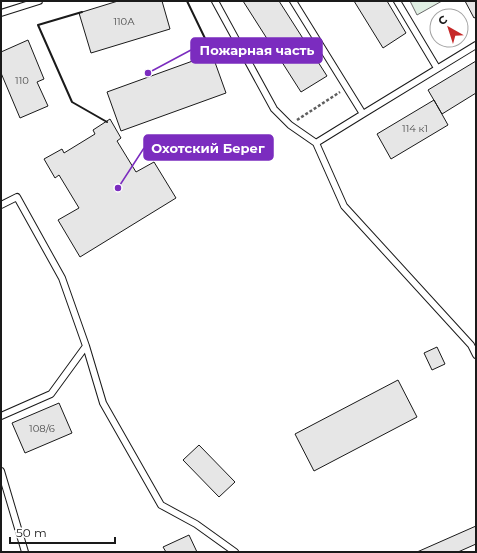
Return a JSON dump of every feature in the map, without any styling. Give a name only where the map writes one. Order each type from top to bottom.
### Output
[{"type":"lane","points":[[1,13],[39,1]]},
{"type":"lane","points":[[215,1],[274,109],[290,124],[316,143],[344,206],[471,346],[476,355]]},
{"type":"lane","points":[[293,1],[363,114]]},
{"type":"lane","points":[[397,1],[437,68]]},
{"type":"lane","points":[[316,143],[476,44]]},
{"type":"lane","points":[[1,205],[17,197],[62,278],[104,403],[161,505],[196,524],[235,552]]},
{"type":"lane","points":[[1,416],[51,394],[86,346]]},
{"type":"lane","points":[[1,471],[25,552]]},
{"type":"path","points":[[290,124],[346,88]]},
{"type":"green space","points":[[410,1],[442,1],[429,8],[417,15]]},
{"type":"building","points":[[118,1],[162,1],[170,29],[91,53],[79,13]]},
{"type":"building","points":[[243,1],[279,1],[327,76],[301,92]]},
{"type":"building","points":[[354,1],[387,1],[406,33],[383,48]]},
{"type":"building","points":[[465,1],[476,1],[476,17],[474,18]]},
{"type":"building","points":[[28,40],[44,79],[37,82],[48,106],[20,118],[1,73],[1,52]]},
{"type":"building","points":[[212,54],[226,93],[121,131],[107,92]]},
{"type":"building","points":[[476,61],[476,93],[442,114],[428,90]]},
{"type":"building","points":[[434,100],[448,125],[391,159],[377,134]]},
{"type":"building","points":[[110,119],[121,138],[117,141],[136,172],[154,162],[176,198],[80,257],[58,220],[79,208],[59,175],[55,178],[44,159],[62,149],[64,153],[95,134],[93,130]]},
{"type":"building","points":[[437,347],[445,364],[432,370],[424,353]]},
{"type":"building","points":[[398,380],[417,417],[314,471],[295,434]]},
{"type":"building","points":[[59,403],[72,433],[25,453],[12,423]]},
{"type":"building","points":[[199,445],[235,482],[219,497],[183,460]]},
{"type":"building","points":[[476,526],[476,544],[458,552],[417,552]]},
{"type":"building","points":[[189,535],[197,552],[166,552],[163,547]]},
{"type":"wall","points":[[187,1],[213,55]]},
{"type":"wall","points":[[82,12],[38,25],[72,102],[107,122]]},
{"type":"place","name":"Пожарная часть","points":[[148,73]]},
{"type":"place","name":"Охотский Берег","points":[[118,188]]}]
